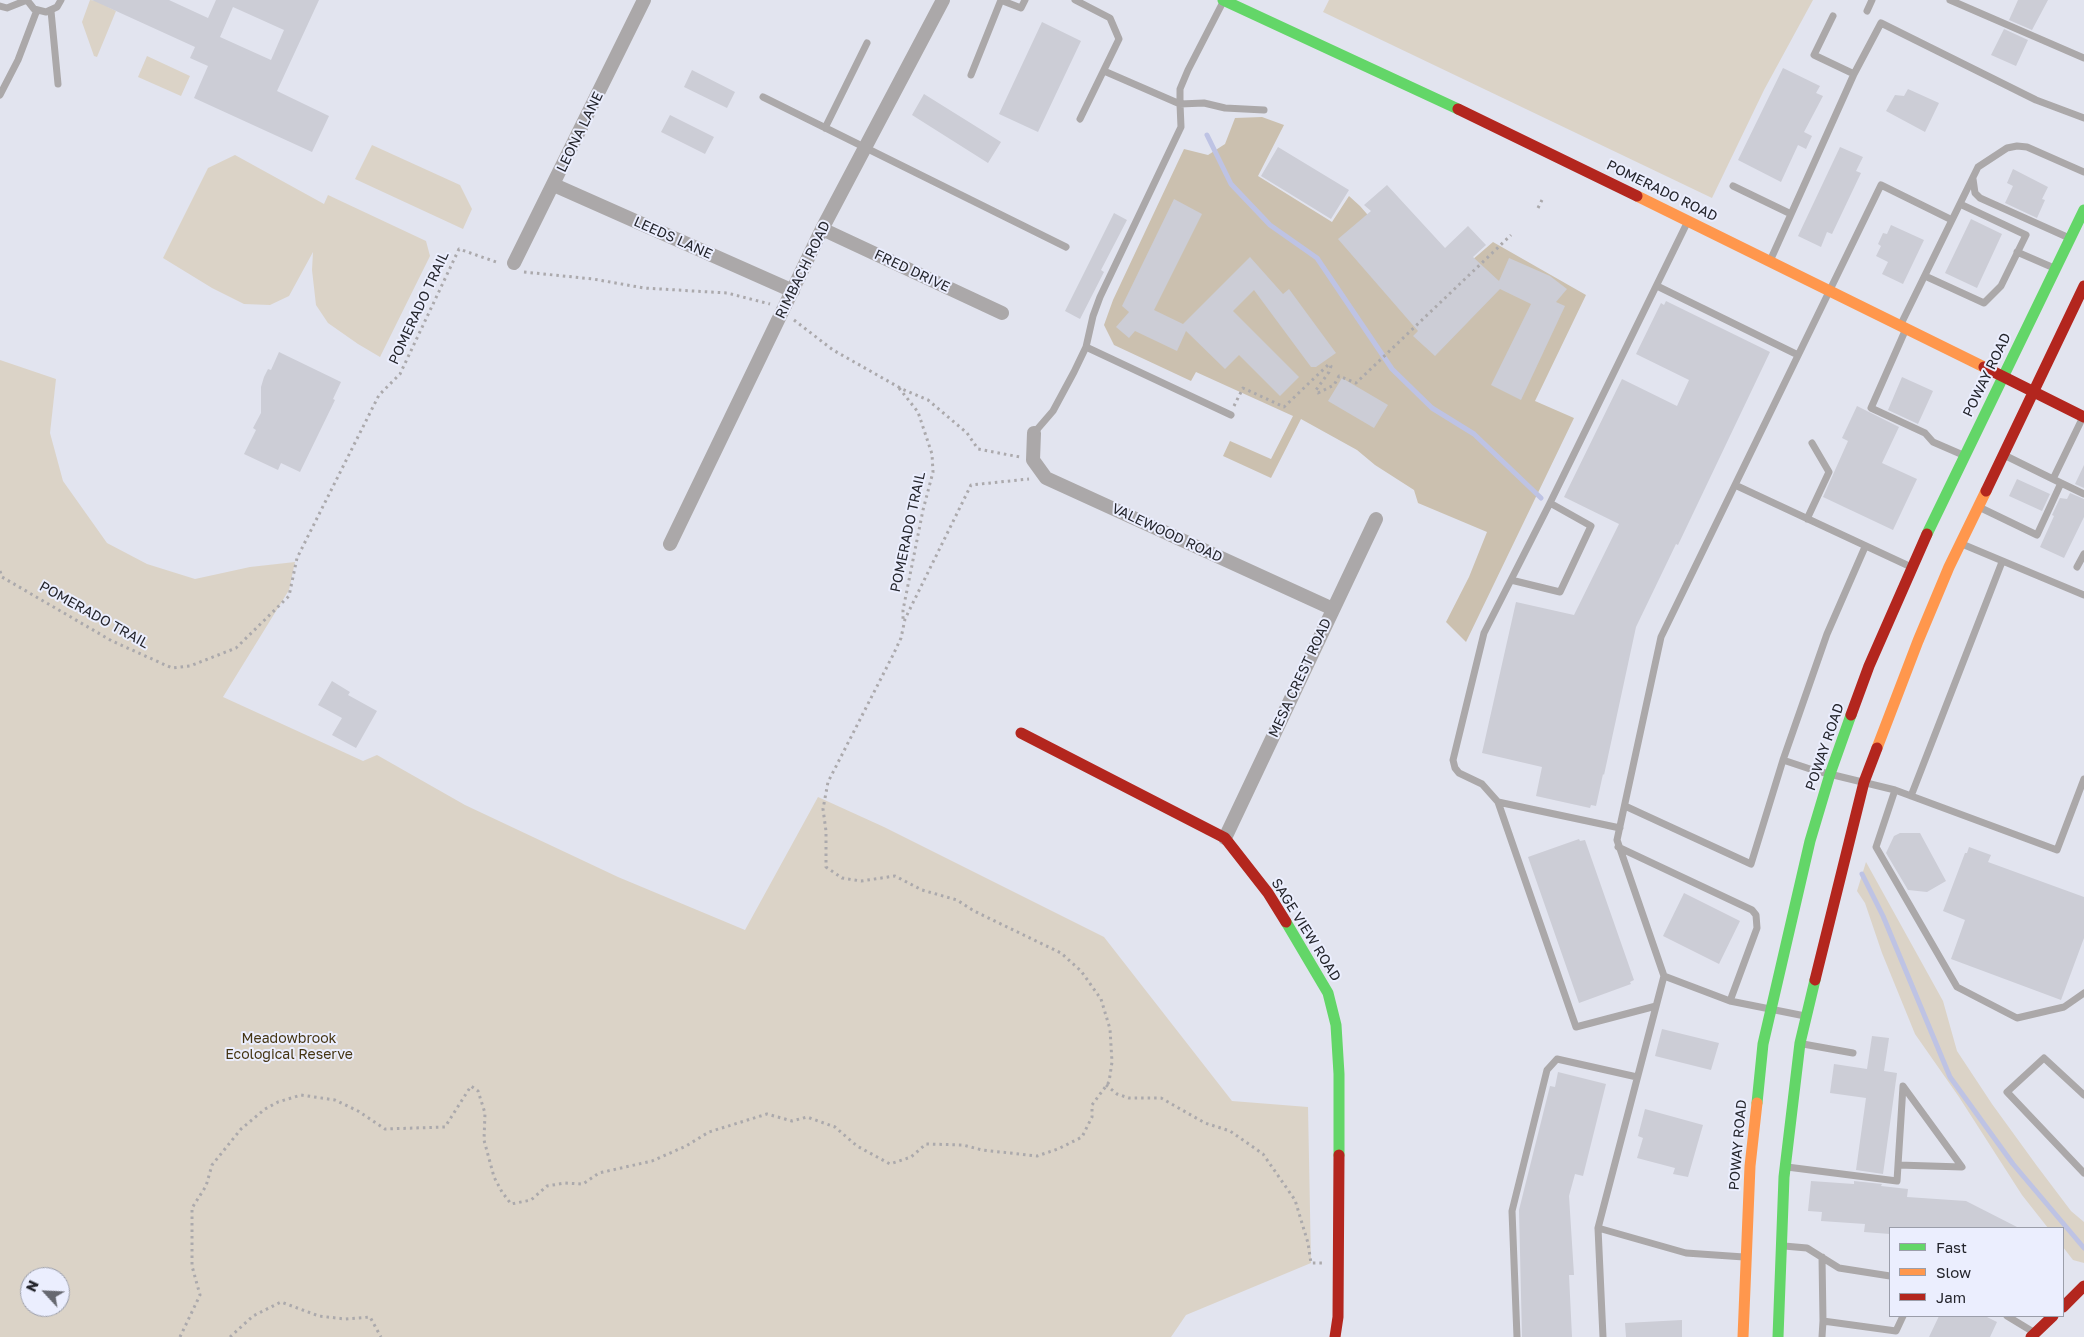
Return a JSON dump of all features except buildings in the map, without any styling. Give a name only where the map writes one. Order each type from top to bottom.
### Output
[{"type":"main road","name":"POMERADO ROAD","points":[[1224,0],[1519,138],[2084,416]]},
{"type":"main road","name":"POWAY ROAD","points":[[1743,1337],[1750,1166],[1763,1044],[1810,841],[1830,774],[1869,666],[1911,567],[2084,210]]},
{"type":"main road","points":[[1778,1337],[1786,1166],[1800,1043],[1844,857],[1864,782],[1918,641],[1960,544],[2084,286]]},
{"type":"main road","name":"SAGE VIEW ROAD","points":[[1021,733],[1225,838],[1268,893],[1328,993],[1336,1025],[1339,1074],[1338,1317],[1335,1337]]},
{"type":"main road","points":[[2064,1306],[2084,1286]]},
{"type":"main road","points":[[2033,1335],[2052,1317]]},
{"type":"street","name":"LEONA LANE","points":[[513,266],[644,0]]},
{"type":"street","name":"RIMBACH ROAD","points":[[670,544],[822,229],[943,0]]},
{"type":"street","name":"LEEDS LANE","points":[[554,185],[792,292]]},
{"type":"street","name":"FRED DRIVE","points":[[822,229],[1002,313]]},
{"type":"street","points":[[1033,460],[1034,433]]},
{"type":"street","name":"VALEWOOD ROAD","points":[[1033,460],[1046,478],[1333,609]]},
{"type":"street","name":"MESA CREST ROAD","points":[[1225,838],[1376,519]]},
{"type":"lane","points":[[0,6],[7,8],[27,0],[37,10],[50,11],[57,7],[61,0]]},
{"type":"lane","points":[[972,75],[1002,0],[1021,8],[1025,0]]},
{"type":"lane","points":[[1075,0],[1110,18],[1119,39],[1080,119]]},
{"type":"lane","points":[[1034,433],[1053,411],[1086,347],[1093,316],[1100,297],[1181,127],[1180,89],[1224,0]]},
{"type":"lane","points":[[1867,11],[1872,0]]},
{"type":"lane","points":[[1950,0],[2084,58]]},
{"type":"lane","points":[[0,95],[18,60],[37,10]]},
{"type":"lane","points":[[50,11],[58,84]]},
{"type":"lane","points":[[1833,16],[1814,55],[1854,74]]},
{"type":"lane","points":[[1770,261],[1854,74],[1881,23],[2036,100],[2084,118]]},
{"type":"lane","points":[[826,128],[867,43]]},
{"type":"lane","points":[[1104,71],[1180,104],[1204,103],[1225,108],[1264,110]]},
{"type":"lane","points":[[763,97],[1066,247]]},
{"type":"lane","points":[[1964,455],[1933,442],[1924,433],[1871,408],[1903,326],[1978,167],[2007,148],[2017,146],[2027,147],[2084,172]]},
{"type":"lane","points":[[1972,179],[1975,193],[1980,198],[2070,239]]},
{"type":"lane","points":[[1603,1337],[1598,1228],[1664,976],[1618,847],[1620,828],[1661,637],[1881,185],[1952,220]]},
{"type":"lane","points":[[1733,186],[1791,214]]},
{"type":"lane","points":[[1925,276],[1984,303],[2001,286],[2018,252],[2026,235],[1960,204]]},
{"type":"lane","points":[[1656,1006],[1576,1027],[1498,802],[1482,784],[1459,773],[1455,768],[1453,760],[1484,633],[1688,221]]},
{"type":"lane","points":[[2018,252],[2056,269]]},
{"type":"lane","points":[[1657,286],[1798,355]]},
{"type":"lane","points":[[1086,347],[1231,415]]},
{"type":"lane","points":[[2053,479],[2084,416]]},
{"type":"lane","points":[[1807,519],[1829,472],[1812,443]]},
{"type":"lane","points":[[2003,455],[2084,494]]},
{"type":"lane","points":[[1978,507],[2037,535],[2061,484]]},
{"type":"lane","points":[[1735,485],[1911,567]]},
{"type":"lane","points":[[1511,580],[1560,592],[1591,526],[1550,503]]},
{"type":"lane","points":[[1960,544],[2084,595]]},
{"type":"lane","points":[[1625,806],[1751,864],[1783,760],[1827,634],[1865,547]]},
{"type":"lane","points":[[2077,568],[2084,554]]},
{"type":"lane","points":[[1911,796],[2002,562]]},
{"type":"lane","points":[[1783,760],[1895,790],[2057,850],[2084,779]]},
{"type":"lane","points":[[1895,790],[1876,847],[1956,987],[2017,1018],[2064,1007],[2084,993]]},
{"type":"lane","points":[[1498,802],[1620,828]]},
{"type":"lane","points":[[1618,847],[1752,910],[1756,915],[1757,928],[1730,1001]]},
{"type":"lane","points":[[1664,976],[1730,1001],[1806,1017]]},
{"type":"lane","points":[[1800,1043],[1853,1054]]},
{"type":"lane","points":[[2084,1095],[2044,1058],[2007,1092],[2084,1173]]},
{"type":"lane","points":[[1517,1337],[1512,1211],[1547,1070],[1557,1059],[1637,1077]]},
{"type":"lane","points":[[1786,1166],[1897,1181],[1899,1145],[1903,1086],[1962,1167],[1898,1165]]},
{"type":"lane","points":[[1598,1228],[1686,1254],[1745,1257]]},
{"type":"lane","points":[[1781,1245],[1807,1248],[1839,1268],[1889,1276]]},
{"type":"lane","points":[[1822,1257],[1822,1337]]},
{"type":"lane","points":[[1823,1321],[1895,1334],[1904,1317]]},
{"type":"lane","points":[[2008,1317],[2033,1335]]},
{"type":"path","points":[[1538,208],[1542,200]]},
{"type":"path","points":[[1231,415],[1242,388],[1284,407],[1329,364],[1331,366],[1329,372],[1316,390],[1318,393],[1334,385],[1339,376],[1356,383],[1511,235]]},
{"type":"path","name":"POMERADO TRAIL","points":[[0,571],[2,577],[112,641],[172,668],[190,666],[236,648],[289,596],[297,558],[379,395],[400,374],[459,249],[513,266],[530,274],[594,279],[644,288],[727,294],[775,305],[833,350],[897,386],[928,400],[968,432],[978,449],[1033,460]]},
{"type":"path","name":"POMERADO TRAIL","points":[[897,386],[918,412],[932,454],[933,472],[923,510],[903,610],[902,633]]},
{"type":"path","points":[[180,1337],[200,1295],[192,1266],[192,1208],[206,1186],[212,1165],[241,1129],[265,1109],[278,1102],[301,1095],[335,1100],[358,1111],[385,1129],[444,1127],[471,1086],[478,1091],[485,1113],[484,1140],[494,1177],[511,1204],[531,1200],[547,1186],[565,1183],[583,1184],[599,1173],[652,1161],[686,1146],[709,1132],[767,1114],[792,1121],[807,1117],[835,1127],[857,1146],[890,1164],[911,1157],[926,1144],[963,1145],[982,1150],[1037,1156],[1058,1149],[1082,1137],[1092,1117],[1092,1105],[1106,1085],[1112,1062],[1110,1029],[1101,998],[1081,971],[1061,953],[974,911],[957,900],[922,890],[895,876],[861,881],[842,878],[826,867],[826,831],[823,809],[828,782],[893,655],[905,620],[971,484],[1046,478]]},
{"type":"path","points":[[1106,1085],[1117,1094],[1129,1098],[1161,1098],[1205,1123],[1230,1131],[1263,1154],[1295,1200],[1308,1243],[1311,1262],[1338,1264]]},
{"type":"path","points":[[230,1337],[253,1316],[281,1302],[319,1316],[370,1317],[381,1337]]},
{"type":"green space","points":[[90,0],[109,2],[108,7],[116,11],[97,57],[94,56],[82,22]]},
{"type":"green space","points":[[1329,0],[1813,0],[1764,90],[1712,198],[1323,12]]},
{"type":"green space","points":[[147,56],[190,76],[181,96],[138,77]]},
{"type":"green space","points":[[372,145],[460,185],[472,209],[463,229],[355,179]]},
{"type":"green space","points":[[235,155],[324,204],[328,195],[426,241],[430,256],[380,357],[328,323],[316,305],[312,270],[313,252],[289,296],[270,305],[244,304],[212,288],[163,258],[208,168]]},
{"type":"green space","name":"Meadowbrook Ecological Reserve","points":[[0,360],[56,379],[50,433],[63,481],[107,543],[147,564],[195,579],[250,567],[295,562],[289,590],[223,697],[363,761],[377,755],[465,805],[618,877],[745,930],[818,797],[884,827],[1104,937],[1232,1101],[1308,1107],[1311,1263],[1186,1315],[1171,1337],[0,1337]]},
{"type":"green space","points":[[1866,862],[1943,1001],[1957,1051],[1992,1104],[2037,1166],[2071,1211],[2084,1222],[2084,1263],[2073,1260],[2064,1248],[2064,1227],[2047,1227],[2022,1195],[1959,1097],[1915,1034],[1882,953],[1865,903],[1857,891]]},
{"type":"shaded area","points":[[1262,117],[1284,125],[1258,176],[1332,222],[1349,196],[1360,206],[1435,292],[1493,242],[1586,295],[1535,401],[1574,418],[1466,642],[1446,622],[1469,577],[1487,532],[1418,503],[1414,490],[1375,465],[1357,450],[1301,419],[1271,478],[1223,456],[1230,441],[1271,459],[1293,416],[1196,372],[1191,381],[1114,345],[1104,325],[1113,300],[1184,149],[1208,155],[1225,144],[1235,118]]},
{"type":"waterway","points":[[1207,135],[1231,184],[1270,225],[1317,258],[1392,369],[1432,408],[1474,434],[1541,498]]},
{"type":"waterway","points":[[1862,874],[1883,916],[1950,1077],[2013,1164],[2084,1248]]},
{"type":"traffic: fast","points":[[1223,0],[1458,109]]},
{"type":"traffic: fast","points":[[1927,534],[2084,210]]},
{"type":"traffic: fast","points":[[1757,1103],[1763,1044],[1810,841],[1830,774],[1851,715]]},
{"type":"traffic: fast","points":[[1286,922],[1328,993],[1336,1025],[1339,1074],[1339,1155]]},
{"type":"traffic: fast","points":[[1778,1337],[1784,1177],[1800,1043],[1815,980]]},
{"type":"traffic: slow","points":[[1637,196],[1984,367]]},
{"type":"traffic: slow","points":[[1877,748],[1949,567],[1986,491]]},
{"type":"traffic: slow","points":[[1743,1337],[1750,1166],[1757,1103]]},
{"type":"traffic: jam","points":[[1458,109],[1637,196]]},
{"type":"traffic: jam","points":[[1986,491],[2084,286]]},
{"type":"traffic: jam","points":[[1984,367],[2084,417]]},
{"type":"traffic: jam","points":[[1851,715],[1869,666],[1927,534]]},
{"type":"traffic: jam","points":[[1021,733],[1225,838],[1268,893],[1286,922]]},
{"type":"traffic: jam","points":[[1815,980],[1864,782],[1877,748]]},
{"type":"traffic: jam","points":[[1335,1337],[1338,1317],[1339,1155]]},
{"type":"traffic: jam","points":[[2064,1306],[2084,1286]]},
{"type":"traffic: jam","points":[[2031,1337],[2052,1317]]}]
